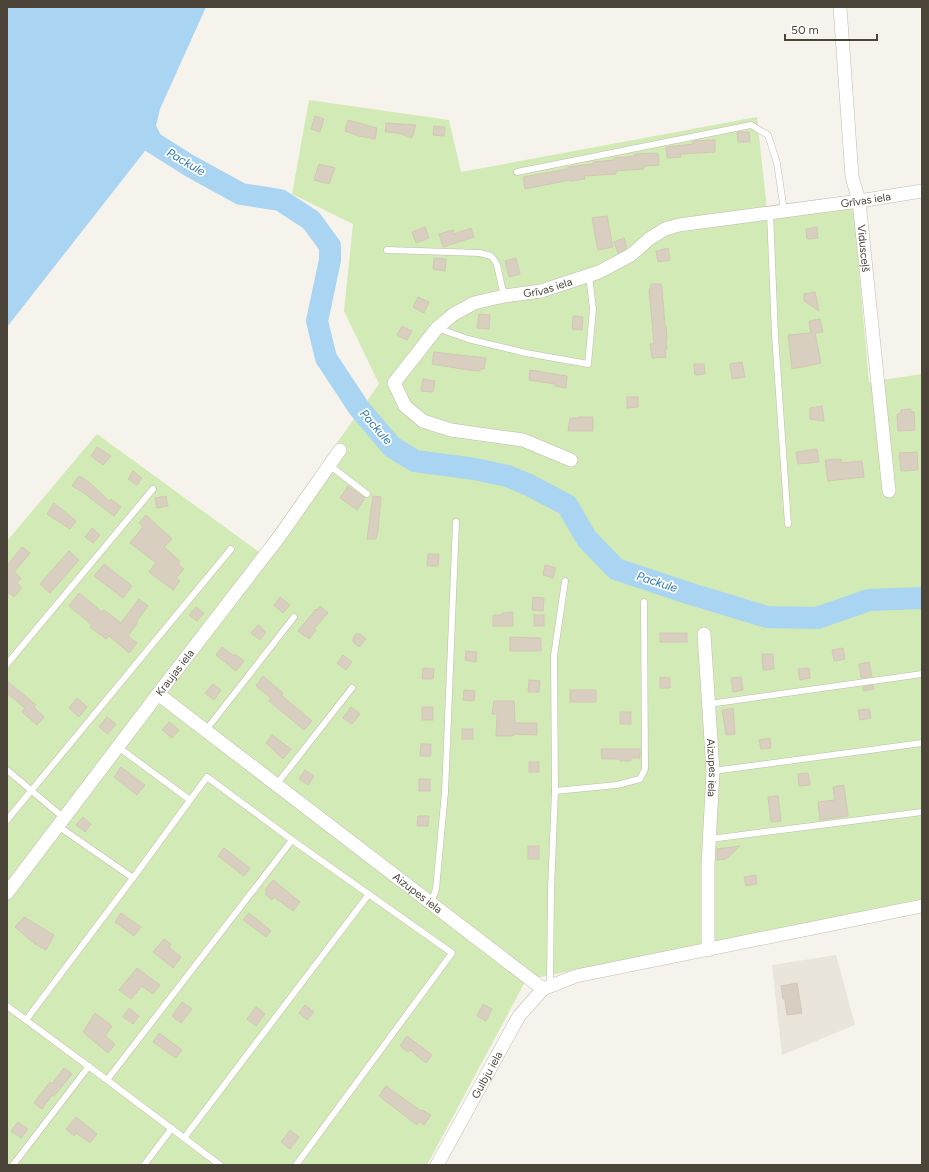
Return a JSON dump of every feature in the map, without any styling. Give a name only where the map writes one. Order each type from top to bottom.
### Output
[{"type":"street","name":"Vidusceļš","points":[[840,7],[852,177],[859,201],[889,491]]},
{"type":"street","name":"Grīvas iela","points":[[571,460],[523,440],[451,430],[423,421],[405,406],[394,383],[437,328],[454,314],[474,303],[504,296],[541,291],[599,272],[631,255],[649,239],[665,229],[679,225],[922,191]]},
{"type":"street","name":"Kraujas iela","points":[[7,894],[279,537],[340,450]]},
{"type":"street","name":"Aizupes iela","points":[[704,634],[713,771],[708,950]]},
{"type":"street","name":"Aizupes iela","points":[[158,694],[430,903],[546,988]]},
{"type":"street","points":[[546,988],[576,976],[922,906]]},
{"type":"street","name":"Gulbju iela","points":[[437,1165],[519,1016],[546,988]]},
{"type":"lane","points":[[517,172],[751,125],[768,135],[777,163],[784,211]]},
{"type":"lane","points":[[770,213],[775,335],[788,524]]},
{"type":"lane","points":[[387,250],[480,253],[491,256],[497,265],[504,296]]},
{"type":"lane","points":[[437,328],[468,340],[588,364],[593,309],[589,275]]},
{"type":"lane","points":[[329,465],[367,494]]},
{"type":"lane","points":[[7,664],[153,489]]},
{"type":"lane","points":[[430,903],[436,889],[445,792],[456,522]]},
{"type":"lane","points":[[7,820],[231,549]]},
{"type":"lane","points":[[546,988],[555,791],[554,656],[565,581]]},
{"type":"lane","points":[[555,791],[617,785],[640,779],[645,769],[644,602]]},
{"type":"lane","points":[[206,730],[294,617]]},
{"type":"lane","points":[[709,704],[922,674]]},
{"type":"lane","points":[[276,785],[352,688]]},
{"type":"lane","points":[[713,771],[922,743]]},
{"type":"lane","points":[[118,747],[190,800]]},
{"type":"lane","points":[[7,770],[31,791],[61,822],[133,878]]},
{"type":"lane","points":[[26,1020],[207,777],[292,840],[452,953],[296,1165]]},
{"type":"lane","points":[[710,839],[922,812]]},
{"type":"lane","points":[[107,1080],[292,840]]},
{"type":"lane","points":[[184,1138],[369,894]]},
{"type":"lane","points":[[7,1006],[220,1165]]},
{"type":"lane","points":[[13,1165],[89,1066]]},
{"type":"lane","points":[[144,1165],[172,1128]]},
{"type":"shaded area","points":[[836,955],[855,1025],[782,1055],[772,965]]},
{"type":"green space","points":[[309,100],[449,120],[461,172],[757,117],[768,219],[853,204],[869,382],[922,374],[922,899],[526,980],[427,1165],[7,1165],[7,541],[97,434],[259,552],[379,384],[344,311],[353,224],[292,194]]},
{"type":"water","points":[[7,7],[206,7],[160,109],[152,142],[7,327]]},
{"type":"building","points":[[315,116],[324,119],[320,132],[311,129]]},
{"type":"building","points":[[348,120],[377,128],[375,139],[359,136],[345,131]]},
{"type":"building","points":[[386,123],[416,125],[412,138],[399,133],[385,132]]},
{"type":"building","points":[[434,126],[445,127],[444,136],[433,135]]},
{"type":"building","points":[[737,132],[749,132],[750,142],[738,142]]},
{"type":"building","points":[[715,140],[715,152],[680,154],[681,157],[667,158],[666,147],[693,144],[693,141]]},
{"type":"building","points":[[658,153],[659,165],[644,166],[644,169],[616,171],[616,174],[584,176],[585,179],[570,180],[525,189],[523,177],[568,169],[568,167],[593,164],[593,162],[614,160],[614,158],[635,156],[635,154]]},
{"type":"building","points":[[319,164],[335,168],[329,184],[314,180]]},
{"type":"building","points":[[607,216],[613,247],[598,250],[592,218]]},
{"type":"building","points":[[425,227],[429,238],[416,243],[412,232]]},
{"type":"building","points":[[817,227],[818,238],[807,239],[806,229]]},
{"type":"building","points":[[471,228],[474,237],[443,247],[439,234],[453,230],[454,234]]},
{"type":"building","points":[[624,238],[627,248],[618,253],[614,242]]},
{"type":"building","points":[[668,248],[670,260],[658,262],[656,251]]},
{"type":"building","points":[[434,258],[446,259],[445,271],[433,269]]},
{"type":"building","points":[[516,258],[520,274],[509,277],[505,261]]},
{"type":"building","points":[[651,284],[661,284],[662,288],[667,340],[667,349],[665,350],[666,357],[652,358],[650,344],[654,344],[649,289],[651,289]]},
{"type":"building","points":[[815,292],[819,311],[804,301],[804,294]]},
{"type":"building","points":[[418,297],[429,302],[424,313],[413,307]]},
{"type":"building","points":[[479,314],[490,315],[489,329],[477,328]]},
{"type":"building","points":[[573,316],[583,317],[582,330],[572,329]]},
{"type":"building","points":[[820,319],[823,332],[815,333],[821,363],[792,369],[788,335],[811,333],[809,321]]},
{"type":"building","points":[[402,326],[412,331],[407,340],[397,335]]},
{"type":"building","points":[[434,352],[486,358],[484,369],[480,369],[480,371],[468,370],[432,364]]},
{"type":"building","points":[[742,362],[745,377],[732,379],[730,364]]},
{"type":"building","points":[[694,364],[704,364],[705,374],[695,375]]},
{"type":"building","points":[[530,370],[567,376],[566,388],[555,386],[555,384],[529,380]]},
{"type":"building","points":[[423,379],[435,381],[433,392],[421,391]]},
{"type":"building","points":[[627,397],[638,397],[638,407],[627,408]]},
{"type":"building","points":[[822,406],[824,421],[810,419],[810,408]]},
{"type":"building","points":[[911,409],[911,412],[914,412],[915,430],[898,431],[897,414],[901,413],[901,410]]},
{"type":"building","points":[[593,417],[593,431],[568,431],[570,418]]},
{"type":"building","points":[[97,447],[111,456],[103,465],[91,456]]},
{"type":"building","points":[[817,449],[819,462],[798,464],[796,452]]},
{"type":"building","points":[[917,452],[918,470],[901,471],[899,453]]},
{"type":"building","points":[[841,459],[842,463],[862,461],[864,477],[828,481],[825,460]]},
{"type":"building","points":[[133,471],[142,478],[137,485],[128,479]]},
{"type":"building","points":[[79,476],[89,482],[109,501],[111,499],[121,507],[114,516],[72,486]]},
{"type":"building","points":[[348,486],[365,498],[357,510],[340,498]]},
{"type":"building","points":[[166,496],[168,506],[157,508],[155,498]]},
{"type":"building","points":[[373,496],[381,497],[378,530],[376,539],[367,539]]},
{"type":"building","points":[[54,503],[76,521],[70,529],[47,514]]},
{"type":"building","points":[[146,515],[172,539],[164,547],[180,561],[178,564],[184,569],[176,578],[180,581],[173,590],[149,572],[156,563],[130,543],[143,527],[139,523]]},
{"type":"building","points":[[92,528],[100,535],[93,543],[85,537]]},
{"type":"building","points":[[22,547],[30,553],[14,572],[21,578],[17,583],[22,588],[14,597],[9,593],[7,595],[7,566]]},
{"type":"building","points":[[69,551],[79,560],[50,593],[40,584]]},
{"type":"building","points":[[428,554],[439,554],[438,566],[427,566]]},
{"type":"building","points":[[104,564],[132,586],[123,598],[94,576]]},
{"type":"building","points":[[545,565],[556,568],[553,578],[543,575]]},
{"type":"building","points":[[79,593],[102,612],[104,610],[121,623],[139,599],[148,606],[128,636],[137,643],[129,653],[109,636],[106,639],[90,627],[92,625],[69,606]]},
{"type":"building","points":[[280,597],[290,605],[283,613],[274,605]]},
{"type":"building","points":[[533,597],[544,598],[543,611],[532,610]]},
{"type":"building","points":[[320,606],[328,613],[314,629],[316,630],[309,639],[298,631]]},
{"type":"building","points":[[196,607],[204,613],[197,621],[189,615]]},
{"type":"building","points":[[513,612],[513,626],[493,626],[493,615],[502,615],[502,613]]},
{"type":"building","points":[[534,615],[544,615],[544,626],[534,626]]},
{"type":"building","points":[[258,625],[266,632],[260,640],[251,633]]},
{"type":"building","points":[[660,633],[687,633],[687,642],[660,642]]},
{"type":"building","points":[[356,634],[360,634],[366,639],[359,647],[353,642],[353,638]]},
{"type":"building","points":[[510,637],[541,638],[541,651],[510,651]]},
{"type":"building","points":[[222,647],[244,661],[236,671],[216,655]]},
{"type":"building","points":[[843,648],[845,659],[834,661],[832,650]]},
{"type":"building","points":[[466,651],[477,652],[476,662],[465,660]]},
{"type":"building","points":[[762,654],[773,654],[774,669],[763,670]]},
{"type":"building","points":[[343,655],[352,662],[346,670],[337,663]]},
{"type":"building","points":[[869,662],[872,677],[861,678],[859,664]]},
{"type":"building","points":[[423,668],[434,669],[433,679],[422,679]]},
{"type":"building","points":[[809,668],[810,678],[800,680],[798,669]]},
{"type":"building","points":[[263,676],[283,693],[281,695],[312,721],[304,730],[269,701],[271,698],[256,686]]},
{"type":"building","points":[[660,677],[670,678],[670,688],[660,688]]},
{"type":"building","points":[[741,677],[743,690],[733,692],[731,678]]},
{"type":"building","points":[[529,680],[540,681],[539,692],[528,692]]},
{"type":"building","points":[[7,681],[36,705],[34,707],[44,717],[37,725],[22,712],[25,708],[7,693]]},
{"type":"building","points":[[213,684],[221,690],[214,700],[205,693]]},
{"type":"building","points":[[873,685],[874,689],[863,691],[863,687]]},
{"type":"building","points":[[464,690],[475,691],[474,701],[463,700]]},
{"type":"building","points":[[570,690],[596,690],[596,702],[570,702]]},
{"type":"building","points":[[77,698],[87,707],[79,717],[69,708]]},
{"type":"building","points":[[494,701],[514,701],[515,723],[537,723],[537,735],[513,734],[513,736],[496,736],[497,714],[492,714]]},
{"type":"building","points":[[351,707],[360,714],[352,724],[343,718]]},
{"type":"building","points":[[422,707],[433,707],[433,720],[422,720]]},
{"type":"building","points":[[733,708],[735,734],[726,735],[722,710]]},
{"type":"building","points":[[869,709],[871,718],[860,720],[858,710]]},
{"type":"building","points":[[620,712],[631,712],[631,724],[620,724]]},
{"type":"building","points":[[107,717],[116,724],[108,734],[99,727]]},
{"type":"building","points":[[169,722],[179,730],[172,738],[162,730]]},
{"type":"building","points":[[462,729],[473,729],[473,739],[462,739]]},
{"type":"building","points":[[272,735],[291,749],[283,759],[266,743]]},
{"type":"building","points":[[770,738],[771,748],[761,749],[759,740]]},
{"type":"building","points":[[421,744],[431,744],[431,756],[420,756]]},
{"type":"building","points":[[601,749],[640,749],[640,758],[631,758],[631,761],[620,761],[620,759],[602,759]]},
{"type":"building","points":[[529,762],[539,762],[539,772],[529,772]]},
{"type":"building","points":[[121,767],[145,785],[137,795],[114,777]]},
{"type":"building","points":[[305,770],[314,776],[308,785],[299,779]]},
{"type":"building","points":[[808,773],[810,785],[799,786],[798,774]]},
{"type":"building","points":[[419,779],[430,779],[430,791],[419,791]]},
{"type":"building","points":[[844,785],[848,816],[820,820],[818,802],[835,800],[833,787]]},
{"type":"building","points":[[778,796],[781,821],[771,822],[768,797]]},
{"type":"building","points":[[418,816],[429,816],[428,826],[417,826]]},
{"type":"building","points":[[83,817],[91,824],[85,832],[76,825]]},
{"type":"building","points":[[528,846],[539,846],[539,859],[528,859]]},
{"type":"building","points":[[740,846],[726,859],[717,860],[717,849]]},
{"type":"building","points":[[224,848],[250,868],[244,876],[218,856]]},
{"type":"building","points":[[756,875],[757,884],[746,886],[744,877]]},
{"type":"building","points":[[273,880],[300,902],[293,911],[274,897],[272,900],[265,894],[267,891],[265,890]]},
{"type":"building","points":[[121,913],[141,927],[134,936],[115,922]]},
{"type":"building","points":[[249,913],[271,931],[266,937],[243,920]]},
{"type":"building","points":[[24,917],[54,935],[46,950],[35,944],[15,927]]},
{"type":"building","points":[[164,939],[171,944],[169,947],[181,957],[173,968],[153,952]]},
{"type":"building","points":[[137,968],[160,985],[153,994],[142,986],[131,999],[119,990]]},
{"type":"building","points":[[797,983],[802,1013],[787,1015],[785,999],[783,999],[781,986]]},
{"type":"building","points":[[182,1002],[192,1009],[181,1023],[172,1016]]},
{"type":"building","points":[[483,1004],[492,1009],[486,1021],[477,1016]]},
{"type":"building","points":[[305,1005],[314,1012],[307,1020],[299,1013]]},
{"type":"building","points":[[256,1007],[265,1014],[256,1026],[247,1019]]},
{"type":"building","points":[[129,1008],[139,1016],[133,1024],[123,1017]]},
{"type":"building","points":[[95,1013],[112,1026],[105,1036],[115,1044],[108,1053],[83,1032]]},
{"type":"building","points":[[159,1033],[182,1050],[176,1058],[153,1042]]},
{"type":"building","points":[[407,1036],[432,1055],[426,1063],[410,1050],[408,1052],[400,1046]]},
{"type":"building","points":[[64,1068],[72,1074],[54,1096],[52,1095],[42,1109],[34,1103],[50,1082],[52,1084]]},
{"type":"building","points":[[386,1086],[421,1111],[422,1110],[431,1115],[424,1125],[419,1121],[417,1125],[379,1096]]},
{"type":"building","points":[[76,1117],[97,1134],[90,1143],[76,1133],[74,1136],[66,1129]]},
{"type":"building","points":[[18,1122],[28,1129],[21,1138],[11,1131]]},
{"type":"building","points":[[290,1130],[299,1137],[290,1149],[281,1142]]},
{"type":"waterway","name":"Packule","points":[[139,116],[152,142],[190,166],[241,194],[280,200],[311,220],[330,246],[330,260],[317,321],[326,358],[359,408],[392,447],[415,461],[475,469],[507,476],[529,485],[567,505],[587,539],[616,569],[767,617],[817,618],[869,600],[922,598]]}]
